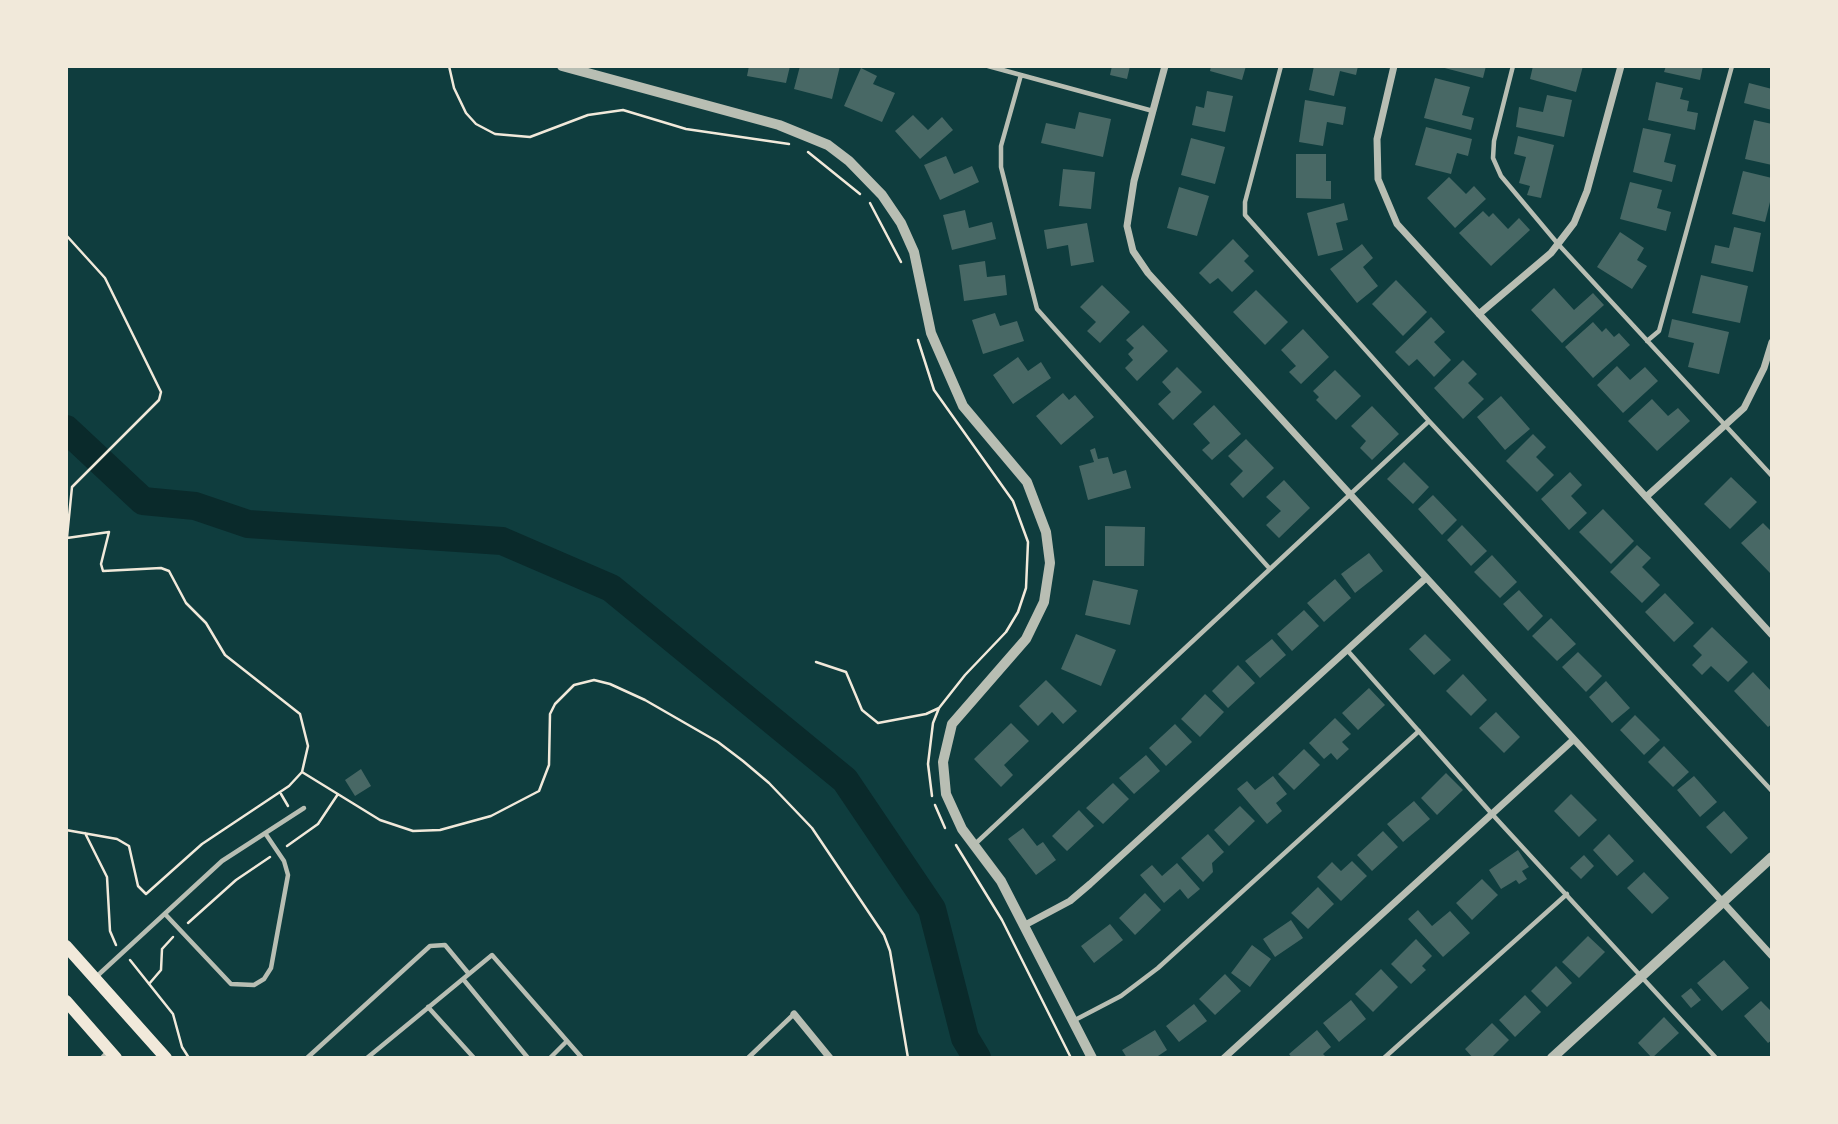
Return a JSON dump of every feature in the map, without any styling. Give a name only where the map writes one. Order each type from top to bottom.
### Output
[{"type":"main road","points":[[66,946],[166,1058]]},
{"type":"main road","points":[[66,1001],[109,1055]]},
{"type":"street","points":[[562,66],[779,125],[828,145],[865,178],[901,223],[914,252],[932,333],[963,406],[1027,482],[1046,532],[1050,563],[1044,602],[1026,639],[972,696],[952,724],[943,762],[946,794],[962,829],[1001,881],[1091,1058]]},
{"type":"street","points":[[1165,66],[1134,181],[1127,226],[1133,251],[1148,273],[1572,741],[1772,956]]},
{"type":"street","points":[[1394,66],[1377,139],[1378,179],[1398,224],[1772,635]]},
{"type":"street","points":[[1479,314],[1558,244],[1574,223],[1587,191],[1621,66]]},
{"type":"street","points":[[1646,498],[1744,408],[1764,368],[1772,342]]},
{"type":"street","points":[[1025,925],[1070,901],[1090,884],[1426,578]]},
{"type":"street","points":[[1224,1058],[1572,741]]},
{"type":"street","points":[[1552,1058],[1772,858]]},
{"type":"street","points":[[794,1014],[830,1058]]},
{"type":"lane","points":[[988,66],[1153,111]]},
{"type":"lane","points":[[1281,66],[1245,202],[1245,215],[1429,421],[1772,791]]},
{"type":"lane","points":[[1513,66],[1494,141],[1493,158],[1501,176],[1558,244],[1772,476]]},
{"type":"lane","points":[[1647,341],[1659,331],[1732,66]]},
{"type":"lane","points":[[1021,75],[1001,146],[1001,167],[1037,309],[1270,569]]},
{"type":"lane","points":[[974,845],[1429,421]]},
{"type":"lane","points":[[1347,650],[1492,814],[1716,1058]]},
{"type":"lane","points":[[1073,1021],[1121,996],[1158,968],[1419,731]]},
{"type":"lane","points":[[95,978],[222,861],[303,808]]},
{"type":"lane","points":[[165,914],[231,984],[254,985],[264,979],[271,968],[288,875],[278,852],[265,833]]},
{"type":"lane","points":[[1384,1058],[1567,894]]},
{"type":"lane","points":[[307,1058],[430,946],[445,945],[469,974]]},
{"type":"lane","points":[[367,1058],[492,955],[582,1058]]},
{"type":"lane","points":[[463,979],[528,1058]]},
{"type":"lane","points":[[428,1007],[474,1058]]},
{"type":"lane","points":[[748,1058],[794,1014]]},
{"type":"lane","points":[[550,1058],[567,1041]]},
{"type":"path","points":[[449,66],[454,88],[466,113],[476,124],[495,134],[530,137],[606,110],[623,110],[686,129],[791,145]]},
{"type":"path","points":[[800,149],[828,165],[870,203],[902,263]]},
{"type":"path","points":[[66,235],[105,278],[144,360],[159,383],[161,392],[159,400],[82,477],[69,495],[67,538],[109,532],[101,564],[103,571],[161,568],[169,571],[186,603],[206,622],[225,655],[300,714],[308,746],[302,772],[280,792],[202,844],[146,894],[138,886],[129,846],[117,839],[66,830]]},
{"type":"path","points":[[917,330],[924,366],[934,390],[1013,501],[1028,542],[1026,588],[1018,612],[1006,632],[965,675],[939,708],[929,745],[929,773],[932,797],[948,832]]},
{"type":"path","points":[[816,662],[846,672],[862,710],[878,723],[926,714],[939,708]]},
{"type":"path","points":[[302,772],[380,820],[413,831],[440,831],[491,816],[539,792],[550,765],[550,714],[566,691],[583,681],[610,684],[718,743],[769,783],[812,828],[884,935],[890,951],[908,1058]]},
{"type":"path","points":[[280,792],[293,815]]},
{"type":"path","points":[[149,984],[161,970],[166,943],[236,880],[318,824],[338,794]]},
{"type":"path","points":[[85,833],[105,870],[110,931],[123,952],[173,1014],[182,1047],[189,1058]]},
{"type":"path","points":[[955,842],[964,862],[1002,920],[1071,1058]]},
{"type":"building","points":[[749,66],[790,66],[786,83],[747,76]]},
{"type":"building","points":[[800,66],[840,66],[832,99],[794,89]]},
{"type":"building","points":[[1112,66],[1130,66],[1127,79],[1110,75]]},
{"type":"building","points":[[1211,66],[1246,66],[1242,80],[1210,71]]},
{"type":"building","points":[[1314,66],[1358,66],[1356,75],[1340,71],[1334,96],[1309,90]]},
{"type":"building","points":[[1437,66],[1486,66],[1483,78]]},
{"type":"building","points":[[1533,66],[1583,66],[1576,92],[1530,79]]},
{"type":"building","points":[[1666,66],[1703,66],[1700,80],[1664,72]]},
{"type":"building","points":[[861,68],[877,76],[873,84],[895,93],[882,122],[844,106]]},
{"type":"building","points":[[1435,78],[1470,87],[1462,115],[1474,118],[1471,130],[1424,118]]},
{"type":"building","points":[[1656,82],[1683,88],[1680,99],[1689,101],[1687,111],[1698,113],[1695,130],[1648,120]]},
{"type":"building","points":[[1749,83],[1772,89],[1772,110],[1744,103]]},
{"type":"building","points":[[1207,91],[1233,96],[1225,132],[1192,125],[1196,106],[1204,108]]},
{"type":"building","points":[[1547,95],[1572,100],[1564,137],[1516,127],[1519,107],[1543,112]]},
{"type":"building","points":[[1305,100],[1346,107],[1343,125],[1327,122],[1323,146],[1299,142]]},
{"type":"building","points":[[1079,112],[1111,119],[1103,157],[1041,143],[1046,123],[1075,129]]},
{"type":"building","points":[[913,115],[928,130],[942,117],[953,130],[920,159],[895,131]]},
{"type":"building","points":[[1754,120],[1772,124],[1772,165],[1745,159]]},
{"type":"building","points":[[1426,127],[1472,139],[1468,156],[1457,153],[1451,174],[1415,165]]},
{"type":"building","points":[[1643,128],[1671,134],[1664,162],[1676,165],[1672,182],[1633,172]]},
{"type":"building","points":[[1518,136],[1554,145],[1541,198],[1527,195],[1530,186],[1519,183],[1526,157],[1514,154]]},
{"type":"building","points":[[1191,138],[1225,147],[1215,184],[1181,175]]},
{"type":"building","points":[[1296,154],[1326,154],[1326,181],[1331,181],[1331,199],[1296,198]]},
{"type":"building","points":[[946,156],[954,174],[972,166],[979,182],[940,200],[924,165]]},
{"type":"building","points":[[1063,169],[1095,172],[1091,209],[1059,206]]},
{"type":"building","points":[[1743,171],[1772,178],[1772,194],[1765,222],[1732,214]]},
{"type":"building","points":[[1449,177],[1466,194],[1474,186],[1486,199],[1455,228],[1427,198]]},
{"type":"building","points":[[1630,182],[1662,190],[1657,208],[1671,212],[1666,231],[1620,219]]},
{"type":"building","points":[[1179,187],[1209,196],[1197,236],[1167,228]]},
{"type":"building","points":[[1344,203],[1348,220],[1336,223],[1343,250],[1318,256],[1307,213]]},
{"type":"building","points":[[965,210],[969,228],[992,222],[996,239],[952,250],[943,215]]},
{"type":"building","points":[[1483,211],[1489,217],[1493,213],[1508,229],[1519,218],[1530,230],[1491,266],[1459,233]]},
{"type":"building","points":[[1087,223],[1094,262],[1071,266],[1068,245],[1047,249],[1044,230]]},
{"type":"building","points":[[1734,227],[1761,233],[1753,272],[1711,263],[1715,245],[1729,248]]},
{"type":"building","points":[[1620,232],[1644,248],[1637,260],[1647,266],[1632,289],[1597,267]]},
{"type":"building","points":[[1233,239],[1249,256],[1244,261],[1254,271],[1232,292],[1218,278],[1210,284],[1199,273]]},
{"type":"building","points":[[1362,244],[1373,258],[1363,267],[1378,286],[1357,303],[1330,269]]},
{"type":"building","points":[[985,261],[987,277],[1005,275],[1007,295],[964,301],[959,265]]},
{"type":"building","points":[[1701,275],[1748,286],[1740,323],[1692,313]]},
{"type":"building","points":[[1396,280],[1427,312],[1403,336],[1372,304]]},
{"type":"building","points":[[1102,285],[1130,312],[1100,343],[1087,331],[1096,322],[1080,307]]},
{"type":"building","points":[[1554,288],[1574,310],[1593,293],[1604,305],[1562,343],[1531,310]]},
{"type":"building","points":[[1256,290],[1288,322],[1265,345],[1233,312]]},
{"type":"building","points":[[995,313],[1000,326],[1017,321],[1024,341],[983,354],[972,320]]},
{"type":"building","points":[[1431,317],[1445,332],[1434,342],[1451,360],[1434,377],[1417,359],[1409,366],[1395,352]]},
{"type":"building","points":[[1672,319],[1729,332],[1719,374],[1688,367],[1694,343],[1668,337]]},
{"type":"building","points":[[1593,322],[1602,332],[1606,328],[1614,337],[1619,333],[1630,345],[1593,378],[1565,347]]},
{"type":"building","points":[[1143,325],[1168,351],[1137,381],[1125,368],[1133,360],[1128,354],[1134,348],[1126,340]]},
{"type":"building","points":[[1303,329],[1329,357],[1301,384],[1289,372],[1296,366],[1281,350]]},
{"type":"building","points":[[1018,357],[1028,371],[1041,362],[1051,378],[1013,404],[993,375]]},
{"type":"building","points":[[1463,360],[1477,374],[1468,383],[1484,399],[1463,419],[1434,388]]},
{"type":"building","points":[[1617,366],[1630,380],[1645,367],[1658,381],[1623,413],[1597,385]]},
{"type":"building","points":[[1177,367],[1202,392],[1173,420],[1158,404],[1171,392],[1162,382]]},
{"type":"building","points":[[1335,370],[1361,396],[1336,420],[1316,400],[1319,397],[1313,391]]},
{"type":"building","points":[[1063,393],[1069,400],[1075,395],[1094,417],[1061,445],[1036,416]]},
{"type":"building","points":[[1501,396],[1530,429],[1505,450],[1477,417]]},
{"type":"building","points":[[1652,399],[1668,416],[1678,408],[1690,421],[1657,451],[1628,421]]},
{"type":"building","points":[[1214,405],[1241,434],[1212,460],[1202,450],[1210,443],[1193,424]]},
{"type":"building","points":[[1372,406],[1399,434],[1372,460],[1360,448],[1366,441],[1351,426]]},
{"type":"building","points":[[1533,434],[1546,447],[1536,457],[1554,475],[1537,492],[1506,461]]},
{"type":"building","points":[[1246,439],[1274,468],[1243,498],[1230,484],[1243,471],[1228,456]]},
{"type":"building","points":[[1095,448],[1098,459],[1108,457],[1113,474],[1126,470],[1131,488],[1088,500],[1079,466],[1094,462],[1090,450]]},
{"type":"building","points":[[1404,462],[1429,487],[1413,504],[1387,479]]},
{"type":"building","points":[[1570,472],[1582,485],[1571,496],[1587,513],[1569,530],[1541,499]]},
{"type":"building","points":[[1731,477],[1757,502],[1730,529],[1704,504]]},
{"type":"building","points":[[1284,480],[1310,508],[1279,538],[1266,525],[1281,511],[1266,497]]},
{"type":"building","points":[[1433,495],[1457,520],[1442,535],[1418,509]]},
{"type":"building","points":[[1603,509],[1634,541],[1611,564],[1579,532]]},
{"type":"building","points":[[1763,523],[1772,532],[1770,573],[1741,543]]},
{"type":"building","points":[[1462,525],[1487,551],[1471,566],[1447,540]]},
{"type":"building","points":[[1105,526],[1145,527],[1144,566],[1105,566]]},
{"type":"building","points":[[1637,545],[1651,558],[1642,567],[1660,585],[1642,603],[1610,572]]},
{"type":"building","points":[[1369,553],[1383,571],[1355,593],[1341,574]]},
{"type":"building","points":[[1492,555],[1517,582],[1500,598],[1474,572]]},
{"type":"building","points":[[1335,579],[1351,598],[1324,622],[1307,603]]},
{"type":"building","points":[[1093,580],[1138,590],[1130,625],[1085,615]]},
{"type":"building","points":[[1519,590],[1543,616],[1528,631],[1503,604]]},
{"type":"building","points":[[1665,593],[1694,623],[1674,642],[1645,612]]},
{"type":"building","points":[[1304,610],[1319,626],[1292,651],[1277,634]]},
{"type":"building","points":[[1551,618],[1576,644],[1557,661],[1532,636]]},
{"type":"building","points":[[1712,627],[1748,662],[1728,682],[1711,666],[1702,675],[1692,665],[1702,655],[1693,646]]},
{"type":"building","points":[[1076,634],[1116,650],[1101,686],[1061,669]]},
{"type":"building","points":[[1425,634],[1451,660],[1434,675],[1409,649]]},
{"type":"building","points":[[1272,639],[1286,655],[1260,678],[1245,661]]},
{"type":"building","points":[[1578,652],[1602,676],[1586,692],[1562,667]]},
{"type":"building","points":[[1238,665],[1255,683],[1228,708],[1212,691]]},
{"type":"building","points":[[1753,672],[1772,692],[1772,724],[1768,727],[1734,691]]},
{"type":"building","points":[[1463,674],[1487,700],[1471,716],[1446,691]]},
{"type":"building","points":[[1046,680],[1077,711],[1063,724],[1052,712],[1038,726],[1019,706]]},
{"type":"building","points":[[1606,681],[1630,708],[1612,723],[1589,697]]},
{"type":"building","points":[[1369,688],[1385,705],[1358,730],[1342,713]]},
{"type":"building","points":[[1205,694],[1224,712],[1200,737],[1181,719]]},
{"type":"building","points":[[1496,712],[1520,737],[1504,753],[1479,728]]},
{"type":"building","points":[[1635,715],[1660,740],[1644,755],[1620,730]]},
{"type":"building","points":[[1335,718],[1351,734],[1342,742],[1349,749],[1337,760],[1331,753],[1324,759],[1309,743]]},
{"type":"building","points":[[1011,723],[1029,741],[1004,765],[1013,775],[1001,787],[974,759]]},
{"type":"building","points":[[1175,724],[1192,742],[1166,766],[1149,748]]},
{"type":"building","points":[[1664,746],[1689,772],[1673,787],[1648,762]]},
{"type":"building","points":[[1304,749],[1320,765],[1294,790],[1278,774]]},
{"type":"building","points":[[1146,755],[1160,771],[1134,794],[1119,778]]},
{"type":"building","points":[[361,769],[371,786],[355,796],[345,780]]},
{"type":"building","points":[[1446,773],[1463,790],[1437,815],[1421,798]]},
{"type":"building","points":[[1273,776],[1287,794],[1276,803],[1282,811],[1267,824],[1237,789],[1247,781],[1255,790]]},
{"type":"building","points":[[1694,776],[1717,802],[1700,817],[1677,790]]},
{"type":"building","points":[[1113,783],[1129,799],[1103,824],[1086,808]]},
{"type":"building","points":[[1571,794],[1597,820],[1579,837],[1554,811]]},
{"type":"building","points":[[1414,801],[1430,819],[1403,842],[1387,824]]},
{"type":"building","points":[[1240,806],[1255,821],[1229,846],[1214,830]]},
{"type":"building","points":[[1079,810],[1094,826],[1067,851],[1052,836]]},
{"type":"building","points":[[1724,811],[1748,838],[1731,854],[1706,827]]},
{"type":"building","points":[[1023,828],[1037,846],[1043,842],[1056,860],[1036,875],[1008,839]]},
{"type":"building","points":[[1383,831],[1398,847],[1372,871],[1357,855]]},
{"type":"building","points":[[1208,834],[1224,852],[1212,863],[1213,872],[1203,882],[1181,858]]},
{"type":"building","points":[[1609,834],[1634,861],[1617,876],[1593,850]]},
{"type":"building","points":[[1518,850],[1529,867],[1522,871],[1527,879],[1519,884],[1516,880],[1501,889],[1489,870]]},
{"type":"building","points":[[1584,855],[1594,866],[1581,879],[1570,868]]},
{"type":"building","points":[[1352,861],[1367,876],[1341,901],[1317,877],[1332,862],[1341,871]]},
{"type":"building","points":[[1177,863],[1200,889],[1188,899],[1180,889],[1164,903],[1140,875],[1152,865],[1162,876]]},
{"type":"building","points":[[1644,872],[1669,898],[1652,914],[1627,888]]},
{"type":"building","points":[[1482,879],[1498,895],[1472,920],[1456,903]]},
{"type":"building","points":[[1318,887],[1334,904],[1308,929],[1291,913]]},
{"type":"building","points":[[1145,893],[1161,910],[1135,935],[1119,918]]},
{"type":"building","points":[[1418,910],[1432,926],[1450,911],[1470,933],[1443,957],[1408,919]]},
{"type":"building","points":[[1291,920],[1303,938],[1275,957],[1263,939]]},
{"type":"building","points":[[1110,924],[1123,940],[1094,963],[1081,946]]},
{"type":"building","points":[[1588,936],[1605,952],[1579,978],[1562,962]]},
{"type":"building","points":[[1416,939],[1432,956],[1422,966],[1426,970],[1411,984],[1391,964]]},
{"type":"building","points":[[1252,945],[1271,959],[1250,987],[1231,973]]},
{"type":"building","points":[[1724,960],[1749,988],[1722,1011],[1697,983]]},
{"type":"building","points":[[1556,966],[1572,983],[1547,1007],[1531,991]]},
{"type":"building","points":[[1381,969],[1398,987],[1373,1012],[1355,994]]},
{"type":"building","points":[[1225,974],[1241,991],[1215,1015],[1199,999]]},
{"type":"building","points":[[1691,988],[1701,1000],[1691,1008],[1681,996]]},
{"type":"building","points":[[1525,995],[1541,1012],[1515,1037],[1499,1020]]},
{"type":"building","points":[[1351,1000],[1366,1019],[1339,1042],[1323,1023]]},
{"type":"building","points":[[1761,1001],[1772,1012],[1772,1040],[1768,1043],[1744,1016]]},
{"type":"building","points":[[1194,1004],[1207,1021],[1179,1042],[1166,1026]]},
{"type":"building","points":[[1664,1017],[1679,1033],[1652,1058],[1638,1043]]},
{"type":"building","points":[[1492,1023],[1509,1040],[1491,1058],[1473,1058],[1465,1049]]},
{"type":"building","points":[[1155,1030],[1167,1050],[1155,1058],[1127,1058],[1122,1050]]},
{"type":"building","points":[[1317,1030],[1331,1047],[1323,1054],[1327,1058],[1292,1058],[1289,1054]]},
{"type":"waterway","points":[[66,429],[143,501],[195,506],[248,524],[502,541],[611,588],[845,780],[932,909],[965,1038],[977,1058]]}]
